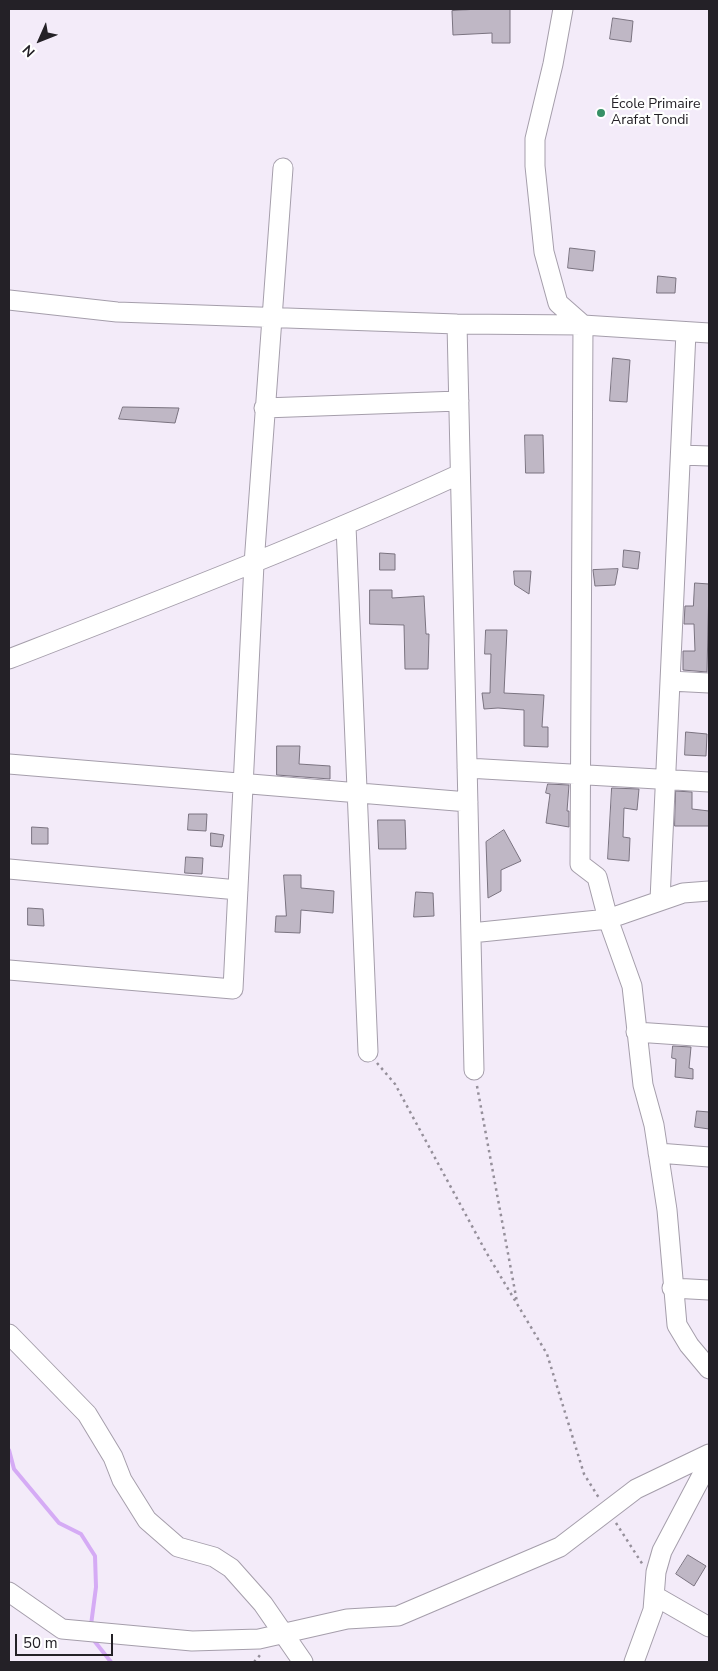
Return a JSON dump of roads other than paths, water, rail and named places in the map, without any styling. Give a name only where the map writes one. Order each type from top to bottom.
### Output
[{"type":"street","points":[[563,9],[553,64],[535,139],[535,166],[544,252],[558,303],[583,325],[579,774],[580,864],[597,877],[608,919],[632,986],[643,1085],[654,1125],[667,1210],[672,1288],[678,1325],[689,1345],[709,1369]]},
{"type":"street","points":[[9,970],[233,989],[254,564],[270,318],[283,168]]},
{"type":"street","points":[[9,300],[117,312],[457,324],[583,325],[709,333]]},
{"type":"street","points":[[457,324],[474,1070]]},
{"type":"street","points":[[660,900],[686,332]]},
{"type":"street","points":[[264,408],[459,401]]},
{"type":"street","points":[[681,454],[709,456]]},
{"type":"street","points":[[9,659],[254,564],[346,526],[460,474]]},
{"type":"street","points":[[346,526],[368,1052]]},
{"type":"street","points":[[670,682],[709,683]]},
{"type":"street","points":[[9,764],[468,802]]},
{"type":"street","points":[[467,768],[709,782]]},
{"type":"street","points":[[9,869],[238,890]]},
{"type":"street","points":[[471,933],[608,919],[683,893],[709,891]]},
{"type":"street","points":[[636,1032],[709,1037]]},
{"type":"street","points":[[658,1153],[709,1157]]},
{"type":"street","points":[[672,1288],[709,1290]]},
{"type":"street","points":[[9,1334],[87,1414],[113,1457],[122,1480],[146,1520],[178,1547],[214,1558],[231,1568],[263,1604],[303,1662]]},
{"type":"street","points":[[9,1592],[62,1629],[192,1641],[259,1639],[347,1619],[398,1616],[560,1547],[636,1489],[709,1454]]},
{"type":"street","points":[[634,1662],[651,1615],[662,1552],[709,1462]]},
{"type":"street","points":[[655,1590],[709,1627]]},
{"type":"waterway","points":[[9,1450],[14,1469],[59,1523],[81,1534],[95,1556],[96,1587],[91,1625]]},
{"type":"waterway","points":[[92,1638],[111,1662]]},
{"type":"place","name":"École Primaire Arafat Tondi","points":[[601,113]]}]
